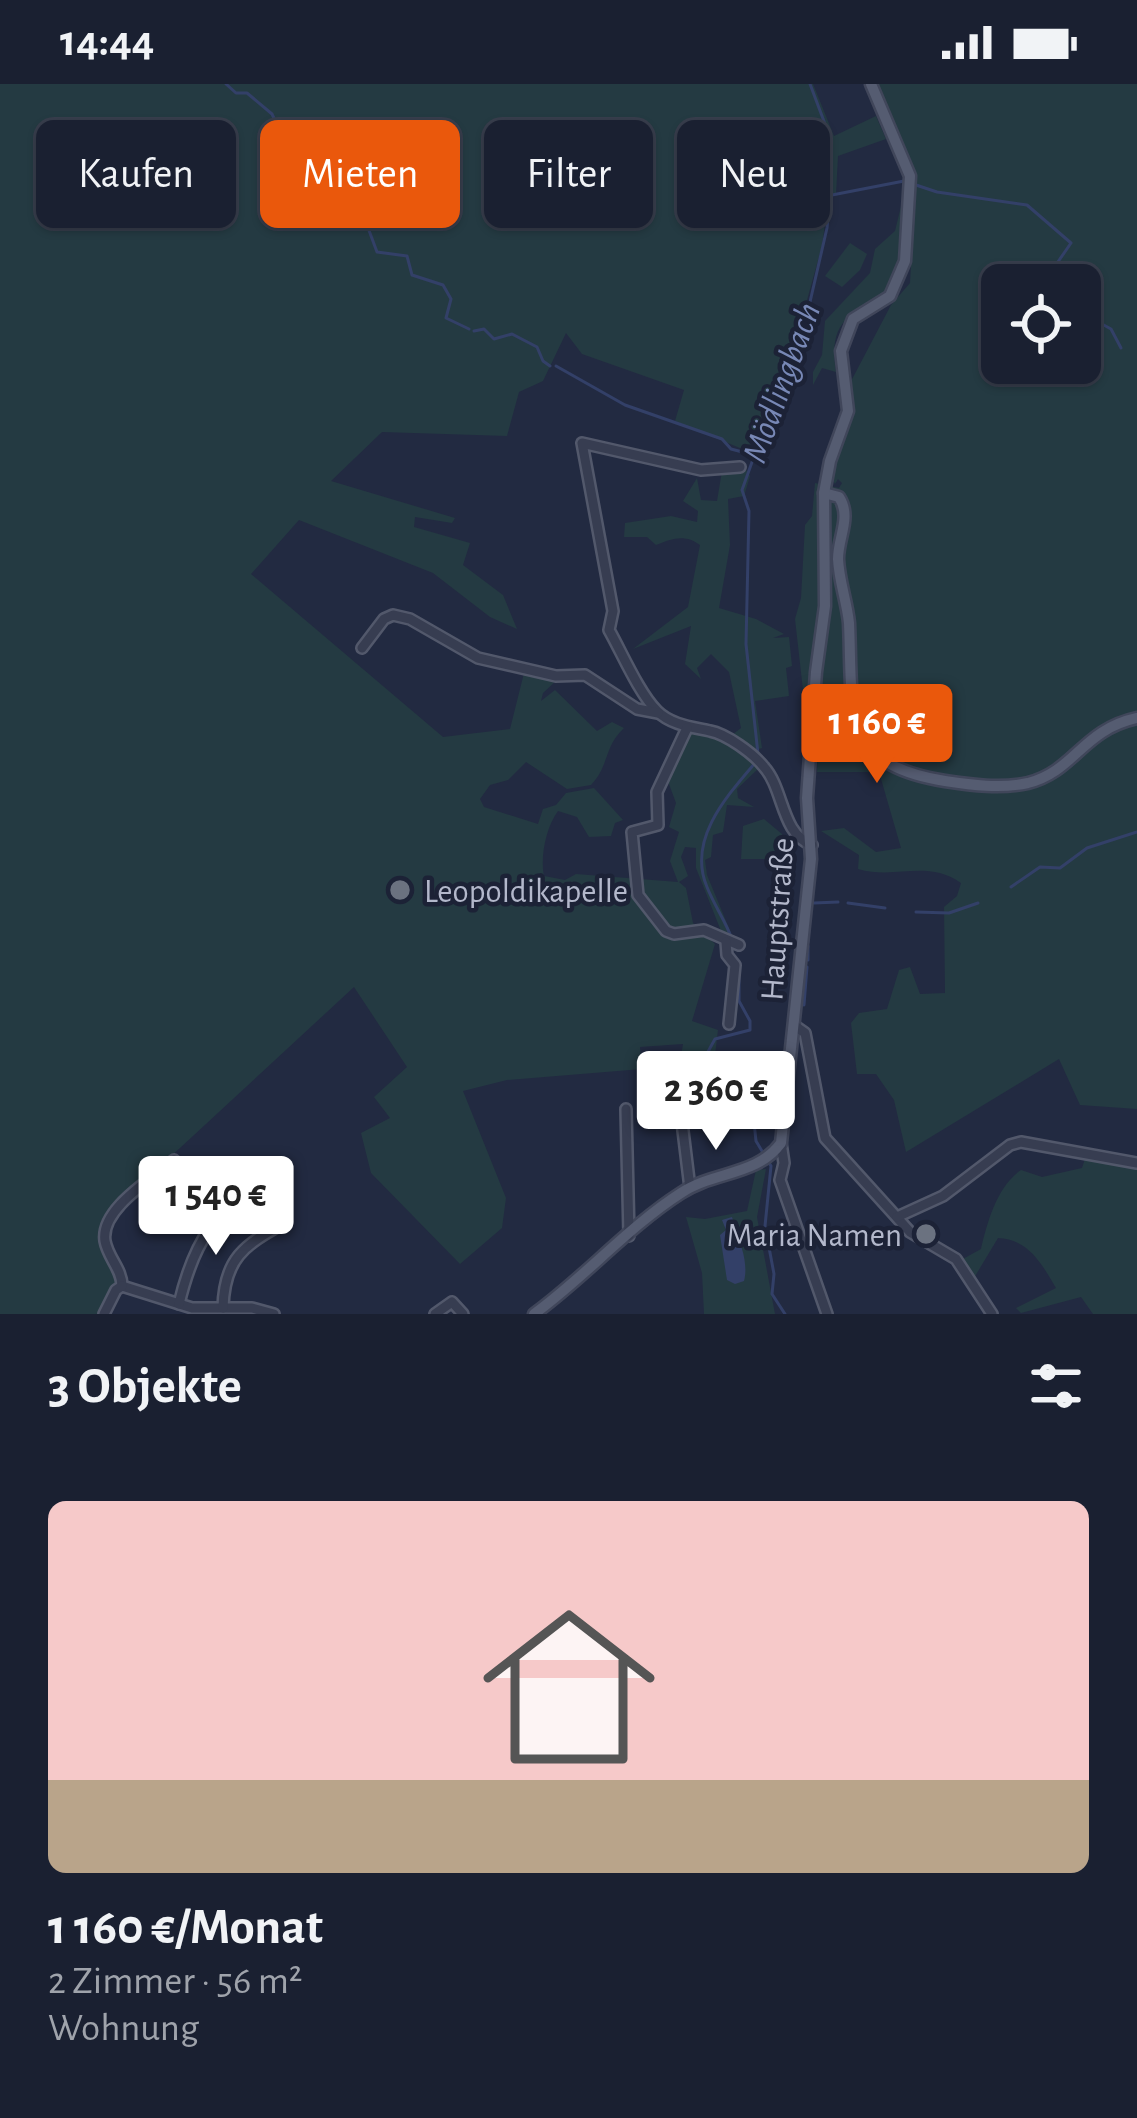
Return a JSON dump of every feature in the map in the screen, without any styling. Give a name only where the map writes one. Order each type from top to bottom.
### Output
[{"type":"main road","name":"Hauptstraße","points":[[773,1152],[795,1026],[812,845],[807,798],[824,607],[824,493],[834,446],[848,411],[843,340],[854,319],[890,296],[905,261],[910,176],[871,84]]},
{"type":"main road","points":[[824,493],[839,497],[845,508],[838,559],[848,623],[850,695],[861,733],[886,765],[958,783],[1001,786],[1028,782],[1061,768],[1097,732],[1137,718]]},
{"type":"main road","points":[[533,1314],[690,1188],[773,1152]]},
{"type":"street","points":[[658,712],[609,629],[614,611],[582,443],[701,470],[740,467]]},
{"type":"street","points":[[362,648],[384,620],[393,616],[410,619],[478,658],[556,676],[585,676],[637,709],[658,712],[687,728],[715,731],[757,759],[773,780],[789,822],[802,842],[812,845]]},
{"type":"street","points":[[687,728],[657,792],[658,825],[632,832],[638,895],[666,931],[704,930],[732,944],[727,955],[735,965],[729,1024]]},
{"type":"street","points":[[795,1026],[805,1033],[825,1138],[910,1232],[956,1259],[992,1314]]},
{"type":"street","points":[[679,1098],[690,1188]]},
{"type":"street","points":[[626,1109],[629,1236]]},
{"type":"street","points":[[897,1216],[943,1196],[1010,1145],[1042,1144],[1137,1163]]},
{"type":"street","points":[[773,1152],[784,1162],[780,1180],[827,1314]]},
{"type":"street","points":[[104,1314],[123,1277],[105,1241],[110,1216],[174,1160]]},
{"type":"street","points":[[179,1304],[189,1260],[209,1224],[231,1201]]},
{"type":"street","points":[[224,1308],[224,1280],[232,1264],[252,1241],[284,1223]]},
{"type":"street","points":[[122,1286],[192,1308],[252,1308],[274,1314]]},
{"type":"street","points":[[435,1314],[452,1302],[463,1314]]},
{"type":"shaded area","points":[[0,84],[813,84],[828,120],[677,120],[677,228],[824,228],[799,329],[805,341],[764,401],[759,456],[675,421],[684,390],[582,354],[566,333],[543,381],[519,392],[507,436],[382,432],[331,481],[455,518],[452,523],[415,517],[414,527],[470,543],[463,565],[503,595],[517,629],[490,617],[433,573],[299,520],[251,574],[443,737],[510,729],[524,673],[557,680],[541,701],[555,690],[597,731],[612,722],[624,728],[591,785],[567,789],[526,762],[508,780],[490,785],[480,799],[484,807],[538,824],[543,809],[556,805],[566,793],[594,788],[623,820],[615,823],[611,836],[589,837],[577,817],[558,811],[545,842],[544,876],[678,882],[670,861],[679,832],[669,827],[676,803],[666,776],[689,731],[713,735],[760,767],[737,789],[738,798],[754,807],[727,805],[723,832],[713,835],[711,857],[705,860],[733,938],[723,936],[696,868],[696,848],[685,847],[681,857],[688,876],[679,882],[686,888],[693,923],[715,944],[692,1021],[718,1030],[712,1080],[727,1094],[715,1097],[679,1068],[683,1044],[640,1047],[642,1069],[507,1080],[463,1091],[506,1198],[502,1228],[460,1264],[371,1173],[361,1133],[390,1118],[374,1097],[407,1067],[354,987],[101,1221],[118,1283],[103,1314],[0,1314]]},
{"type":"shaded area","points":[[875,84],[1137,84],[1137,1109],[1080,1105],[1059,1059],[906,1152],[894,1100],[876,1074],[857,1074],[851,1023],[859,1013],[887,1009],[899,970],[910,967],[920,994],[945,993],[944,907],[957,896],[961,883],[935,872],[858,869],[859,855],[821,831],[844,828],[876,852],[901,848],[879,772],[817,772],[819,712],[805,708],[795,619],[801,598],[805,525],[812,516],[815,483],[839,488],[842,483],[838,479],[835,484],[831,477],[849,420],[849,385],[891,305],[910,283],[912,170]]},
{"type":"shaded area","points":[[876,116],[886,139],[838,156],[836,194],[830,194],[830,126],[834,136]]},
{"type":"shaded area","points":[[903,198],[898,265],[887,292],[844,321],[835,341],[836,372],[822,368],[813,385],[825,321],[870,273],[875,249],[895,231]]},
{"type":"shaded area","points":[[850,243],[867,254],[860,270],[842,287],[825,276]]},
{"type":"shaded area","points":[[745,468],[750,476],[744,496],[728,499],[730,545],[719,608],[784,634],[773,638],[789,637],[792,666],[786,668],[789,696],[755,701],[762,748],[752,751],[732,735],[741,728],[729,672],[711,654],[697,668],[701,679],[685,664],[691,626],[633,649],[688,607],[700,545],[684,538],[656,545],[647,537],[624,537],[625,523],[671,516],[697,522],[698,511],[683,501],[697,478],[701,500],[717,501],[722,471]]},
{"type":"shaded area","points":[[764,819],[782,834],[793,859],[741,859],[743,826]]},
{"type":"shaded area","points":[[1086,1156],[1137,1166],[1137,1314],[1093,1314],[1081,1297],[1021,1313],[1016,1308],[1056,1288],[1026,1248],[998,1238],[974,1278],[961,1260],[981,1249],[994,1206],[1005,1185],[1021,1170],[1042,1177],[1082,1168]]},
{"type":"shaded area","points":[[766,1169],[757,1217],[775,1314],[704,1314],[702,1273],[686,1217],[705,1219],[747,1211],[756,1170]]},
{"type":"water","points":[[732,1217],[745,1269],[744,1281],[735,1284],[727,1280],[720,1235],[726,1230],[722,1220]]},
{"type":"waterway","points":[[226,84],[236,93],[247,93],[272,114],[285,142],[314,162],[322,189],[346,198],[355,218],[367,225],[377,252],[407,256],[412,275],[443,285],[451,299],[446,318],[469,329]]},
{"type":"waterway","name":"Mödlingbach","points":[[758,754],[746,644],[749,511],[742,490],[766,423],[766,400],[792,358],[827,228],[828,132],[810,84]]},
{"type":"waterway","points":[[832,195],[904,181]]},
{"type":"waterway","points":[[916,185],[1027,205],[1071,243],[1056,264]]},
{"type":"waterway","points":[[1101,324],[1111,329],[1121,348]]},
{"type":"waterway","points":[[474,331],[484,329],[494,339],[512,334],[537,347],[550,366]]},
{"type":"waterway","points":[[556,366],[625,405],[722,439],[731,449],[750,454]]},
{"type":"waterway","name":"Mödlingbach","points":[[732,939],[707,887],[702,853],[713,820],[755,763]]},
{"type":"waterway","points":[[1011,887],[1040,867],[1060,868],[1087,848],[1137,832]]},
{"type":"waterway","points":[[814,903],[838,902]]},
{"type":"waterway","points":[[848,903],[885,908]]},
{"type":"waterway","points":[[916,912],[949,913],[978,903]]},
{"type":"waterway","points":[[808,942],[809,928]]},
{"type":"waterway","points":[[808,946],[808,960]]},
{"type":"waterway","points":[[804,1005],[807,967]]},
{"type":"waterway","name":"Mödlingbach","points":[[739,971],[739,1001],[750,1030],[715,1039],[699,1068],[701,1077],[747,1111],[756,1141],[771,1166],[765,1226],[774,1274],[772,1294],[785,1314]]},
{"type":"place","name":"Leopoldikapelle","points":[[400,890]]},
{"type":"place","name":"Maria Namen","points":[[926,1234]]}]
